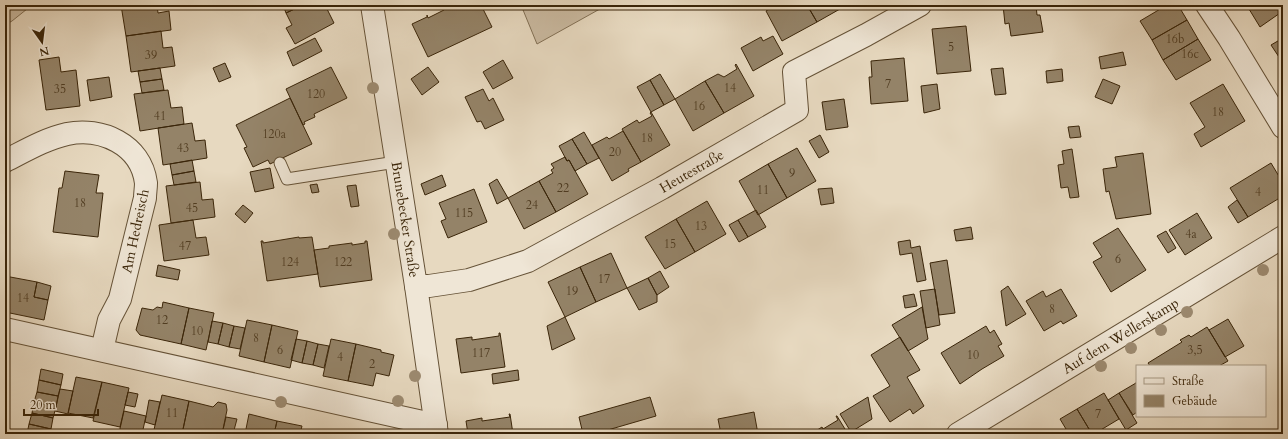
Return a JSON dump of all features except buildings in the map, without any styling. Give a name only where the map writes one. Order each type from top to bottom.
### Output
[{"type":"street","name":"Brunebecker Straße","points":[[372,5],[416,286],[436,429]]},
{"type":"street","name":"Heutestraße","points":[[416,286],[429,286],[469,280],[528,261],[662,188],[797,110],[794,72],[920,5]]},
{"type":"street","points":[[1207,5],[1229,38],[1283,127]]},
{"type":"street","name":"Am Hedreisch","points":[[5,161],[51,139],[68,134],[85,132],[102,134],[117,140],[135,157],[142,168],[146,182],[145,198],[120,299],[110,320],[102,350]]},
{"type":"street","name":"Auf dem Wellerskamp","points":[[958,434],[1283,237]]},
{"type":"street","points":[[5,329],[102,350],[436,429]]},
{"type":"lane","points":[[280,164],[287,179],[396,162]]},
{"type":"shaded area","points":[[5,5],[32,5],[5,25]]},
{"type":"shaded area","points":[[521,5],[607,5],[537,44]]}]
